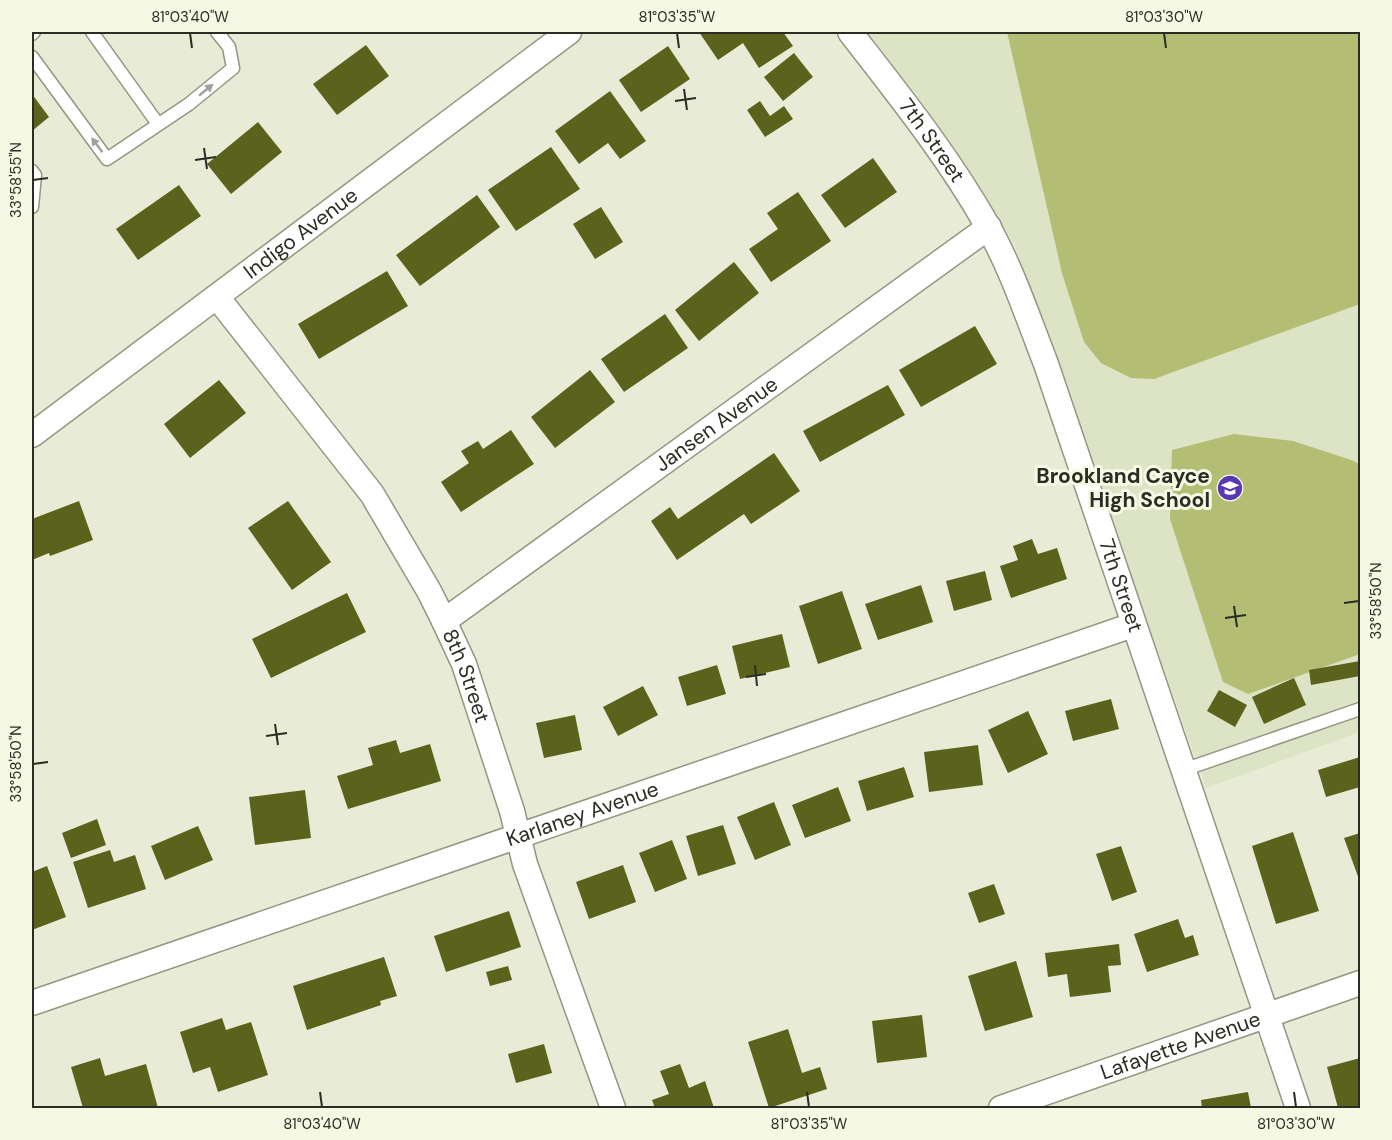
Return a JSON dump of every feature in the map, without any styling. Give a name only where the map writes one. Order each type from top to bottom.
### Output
[{"type":"street","name":"Indigo Avenue","points":[[32,435],[569,32]]},
{"type":"street","name":"7th Street","points":[[850,32],[929,134],[965,187],[1011,273],[1046,364],[1298,1108]]},
{"type":"street","name":"Jansen Avenue","points":[[444,621],[988,227]]},
{"type":"street","name":"8th Street","points":[[217,297],[372,494],[444,621],[464,664],[512,811],[525,864],[613,1108]]},
{"type":"street","name":"Karlaney Avenue","points":[[32,1004],[1133,625]]},
{"type":"street","name":"Lafayette Avenue","points":[[1001,1108],[1360,982]]},
{"type":"lane","points":[[92,32],[158,124]]},
{"type":"lane","points":[[32,57],[107,159],[189,104],[233,68],[229,47],[217,32]]},
{"type":"lane","points":[[32,171],[35,175],[32,207]]},
{"type":"lane","points":[[1183,770],[1360,709]]},
{"type":"shaded area","name":"Brookland Cayce High School","points":[[868,32],[1360,32],[1360,732],[1206,788],[1014,243],[942,132]]},
{"type":"green space","points":[[1007,32],[1359,32],[1360,304],[1154,379],[1131,378],[1101,363],[1084,342],[1062,273]]},
{"type":"green space","points":[[1234,434],[1293,441],[1360,465],[1360,654],[1248,694],[1223,682],[1170,519],[1172,450]]},
{"type":"building","points":[[699,32],[783,32],[793,46],[759,68],[743,43],[718,60]]},
{"type":"building","points":[[366,45],[389,76],[337,115],[313,84]]},
{"type":"building","points":[[668,46],[690,79],[641,112],[619,80]]},
{"type":"building","points":[[794,53],[813,77],[783,101],[764,77]]},
{"type":"building","points":[[610,91],[646,141],[620,159],[608,143],[579,164],[555,131]]},
{"type":"building","points":[[32,94],[49,117],[32,131]]},
{"type":"building","points":[[760,101],[770,116],[784,106],[793,119],[765,137],[747,110]]},
{"type":"building","points":[[258,122],[282,152],[231,194],[207,164]]},
{"type":"building","points":[[551,147],[580,189],[516,231],[488,190]]},
{"type":"building","points":[[873,158],[897,192],[845,228],[821,195]]},
{"type":"building","points":[[179,185],[201,216],[138,260],[116,229]]},
{"type":"building","points":[[798,192],[831,241],[771,282],[749,249],[778,229],[767,213]]},
{"type":"building","points":[[477,195],[500,227],[420,286],[396,255]]},
{"type":"building","points":[[601,207],[623,242],[595,259],[573,224]]},
{"type":"building","points":[[734,262],[759,293],[699,341],[675,310]]},
{"type":"building","points":[[387,271],[408,306],[319,359],[298,324]]},
{"type":"building","points":[[665,314],[688,348],[624,392],[601,359]]},
{"type":"building","points":[[975,326],[997,364],[921,407],[899,370]]},
{"type":"building","points":[[590,370],[615,402],[555,448],[531,417]]},
{"type":"building","points":[[219,380],[246,413],[190,458],[164,424]]},
{"type":"building","points":[[888,385],[905,415],[820,462],[803,431]]},
{"type":"building","points":[[511,430],[534,464],[461,512],[441,482],[469,463],[461,451],[478,441],[483,449]]},
{"type":"building","points":[[774,453],[800,491],[751,524],[744,514],[677,560],[651,521],[670,507],[678,519]]},
{"type":"building","points":[[79,501],[93,540],[50,556],[49,553],[32,560],[32,519]]},
{"type":"building","points":[[288,501],[331,562],[292,590],[248,528]]},
{"type":"building","points":[[1032,539],[1038,554],[1057,548],[1067,579],[1011,598],[1000,566],[1018,560],[1013,546]]},
{"type":"building","points":[[985,571],[992,600],[954,611],[946,581]]},
{"type":"building","points":[[921,585],[933,622],[878,640],[865,604]]},
{"type":"building","points":[[842,591],[862,649],[818,664],[799,606]]},
{"type":"building","points":[[347,593],[366,632],[271,678],[252,639]]},
{"type":"building","points":[[782,634],[790,667],[740,679],[732,646]]},
{"type":"building","points":[[1360,661],[1360,676],[1311,685],[1309,670]]},
{"type":"building","points":[[717,665],[726,694],[687,706],[678,677]]},
{"type":"building","points":[[1294,678],[1306,705],[1264,724],[1252,697]]},
{"type":"building","points":[[643,686],[658,715],[618,736],[603,707]]},
{"type":"building","points":[[1219,690],[1247,705],[1235,727],[1207,711]]},
{"type":"building","points":[[1111,699],[1119,729],[1073,741],[1065,711]]},
{"type":"building","points":[[1028,711],[1048,754],[1008,773],[988,730]]},
{"type":"building","points":[[575,715],[582,750],[544,758],[536,723]]},
{"type":"building","points":[[396,740],[400,753],[430,744],[441,781],[348,809],[337,776],[373,765],[368,748]]},
{"type":"building","points":[[978,745],[983,785],[929,792],[924,752]]},
{"type":"building","points":[[1360,757],[1360,787],[1326,797],[1318,770]]},
{"type":"building","points":[[904,767],[914,797],[867,811],[858,781]]},
{"type":"building","points":[[838,787],[851,821],[805,838],[792,805]]},
{"type":"building","points":[[305,790],[311,838],[255,845],[249,797]]},
{"type":"building","points":[[774,802],[791,845],[755,860],[737,817]]},
{"type":"building","points":[[97,819],[106,845],[71,858],[62,833]]},
{"type":"building","points":[[723,825],[736,864],[698,876],[686,836]]},
{"type":"building","points":[[198,826],[213,860],[165,880],[151,846]]},
{"type":"building","points":[[1293,832],[1319,911],[1276,924],[1252,846]]},
{"type":"building","points":[[1360,833],[1360,882],[1344,838]]},
{"type":"building","points":[[672,840],[687,879],[655,892],[639,853]]},
{"type":"building","points":[[1121,846],[1137,892],[1112,901],[1096,854]]},
{"type":"building","points":[[110,850],[114,862],[135,855],[146,889],[88,908],[73,862]]},
{"type":"building","points":[[623,865],[636,902],[589,919],[576,882]]},
{"type":"building","points":[[47,866],[66,917],[32,930],[32,872]]},
{"type":"building","points":[[994,884],[1005,914],[979,923],[968,893]]},
{"type":"building","points":[[509,911],[521,947],[446,972],[434,936]]},
{"type":"building","points":[[1178,919],[1185,938],[1193,935],[1199,955],[1147,972],[1134,934]]},
{"type":"building","points":[[1119,944],[1121,965],[1108,966],[1111,992],[1070,997],[1067,974],[1048,977],[1045,953]]},
{"type":"building","points":[[384,957],[397,996],[380,1001],[381,1005],[307,1030],[293,986]]},
{"type":"building","points":[[1016,961],[1033,1017],[985,1031],[968,976]]},
{"type":"building","points":[[508,966],[512,980],[490,986],[486,972]]},
{"type":"building","points":[[922,1015],[927,1057],[877,1063],[872,1021]]},
{"type":"building","points":[[222,1018],[226,1030],[251,1022],[268,1075],[218,1092],[210,1067],[193,1073],[180,1032]]},
{"type":"building","points":[[788,1029],[802,1073],[820,1067],[827,1089],[769,1108],[748,1042]]},
{"type":"building","points":[[544,1044],[552,1073],[516,1083],[508,1054]]},
{"type":"building","points":[[100,1058],[105,1076],[146,1064],[158,1108],[83,1108],[71,1067]]},
{"type":"building","points":[[1360,1058],[1360,1108],[1338,1108],[1327,1067]]},
{"type":"building","points":[[680,1064],[689,1088],[705,1081],[714,1108],[655,1108],[652,1100],[669,1094],[660,1071]]},
{"type":"building","points":[[1248,1092],[1251,1108],[1202,1108],[1201,1100]]},
{"type":"place","name":"Brookland Cayce High School","points":[[1230,488]]}]
